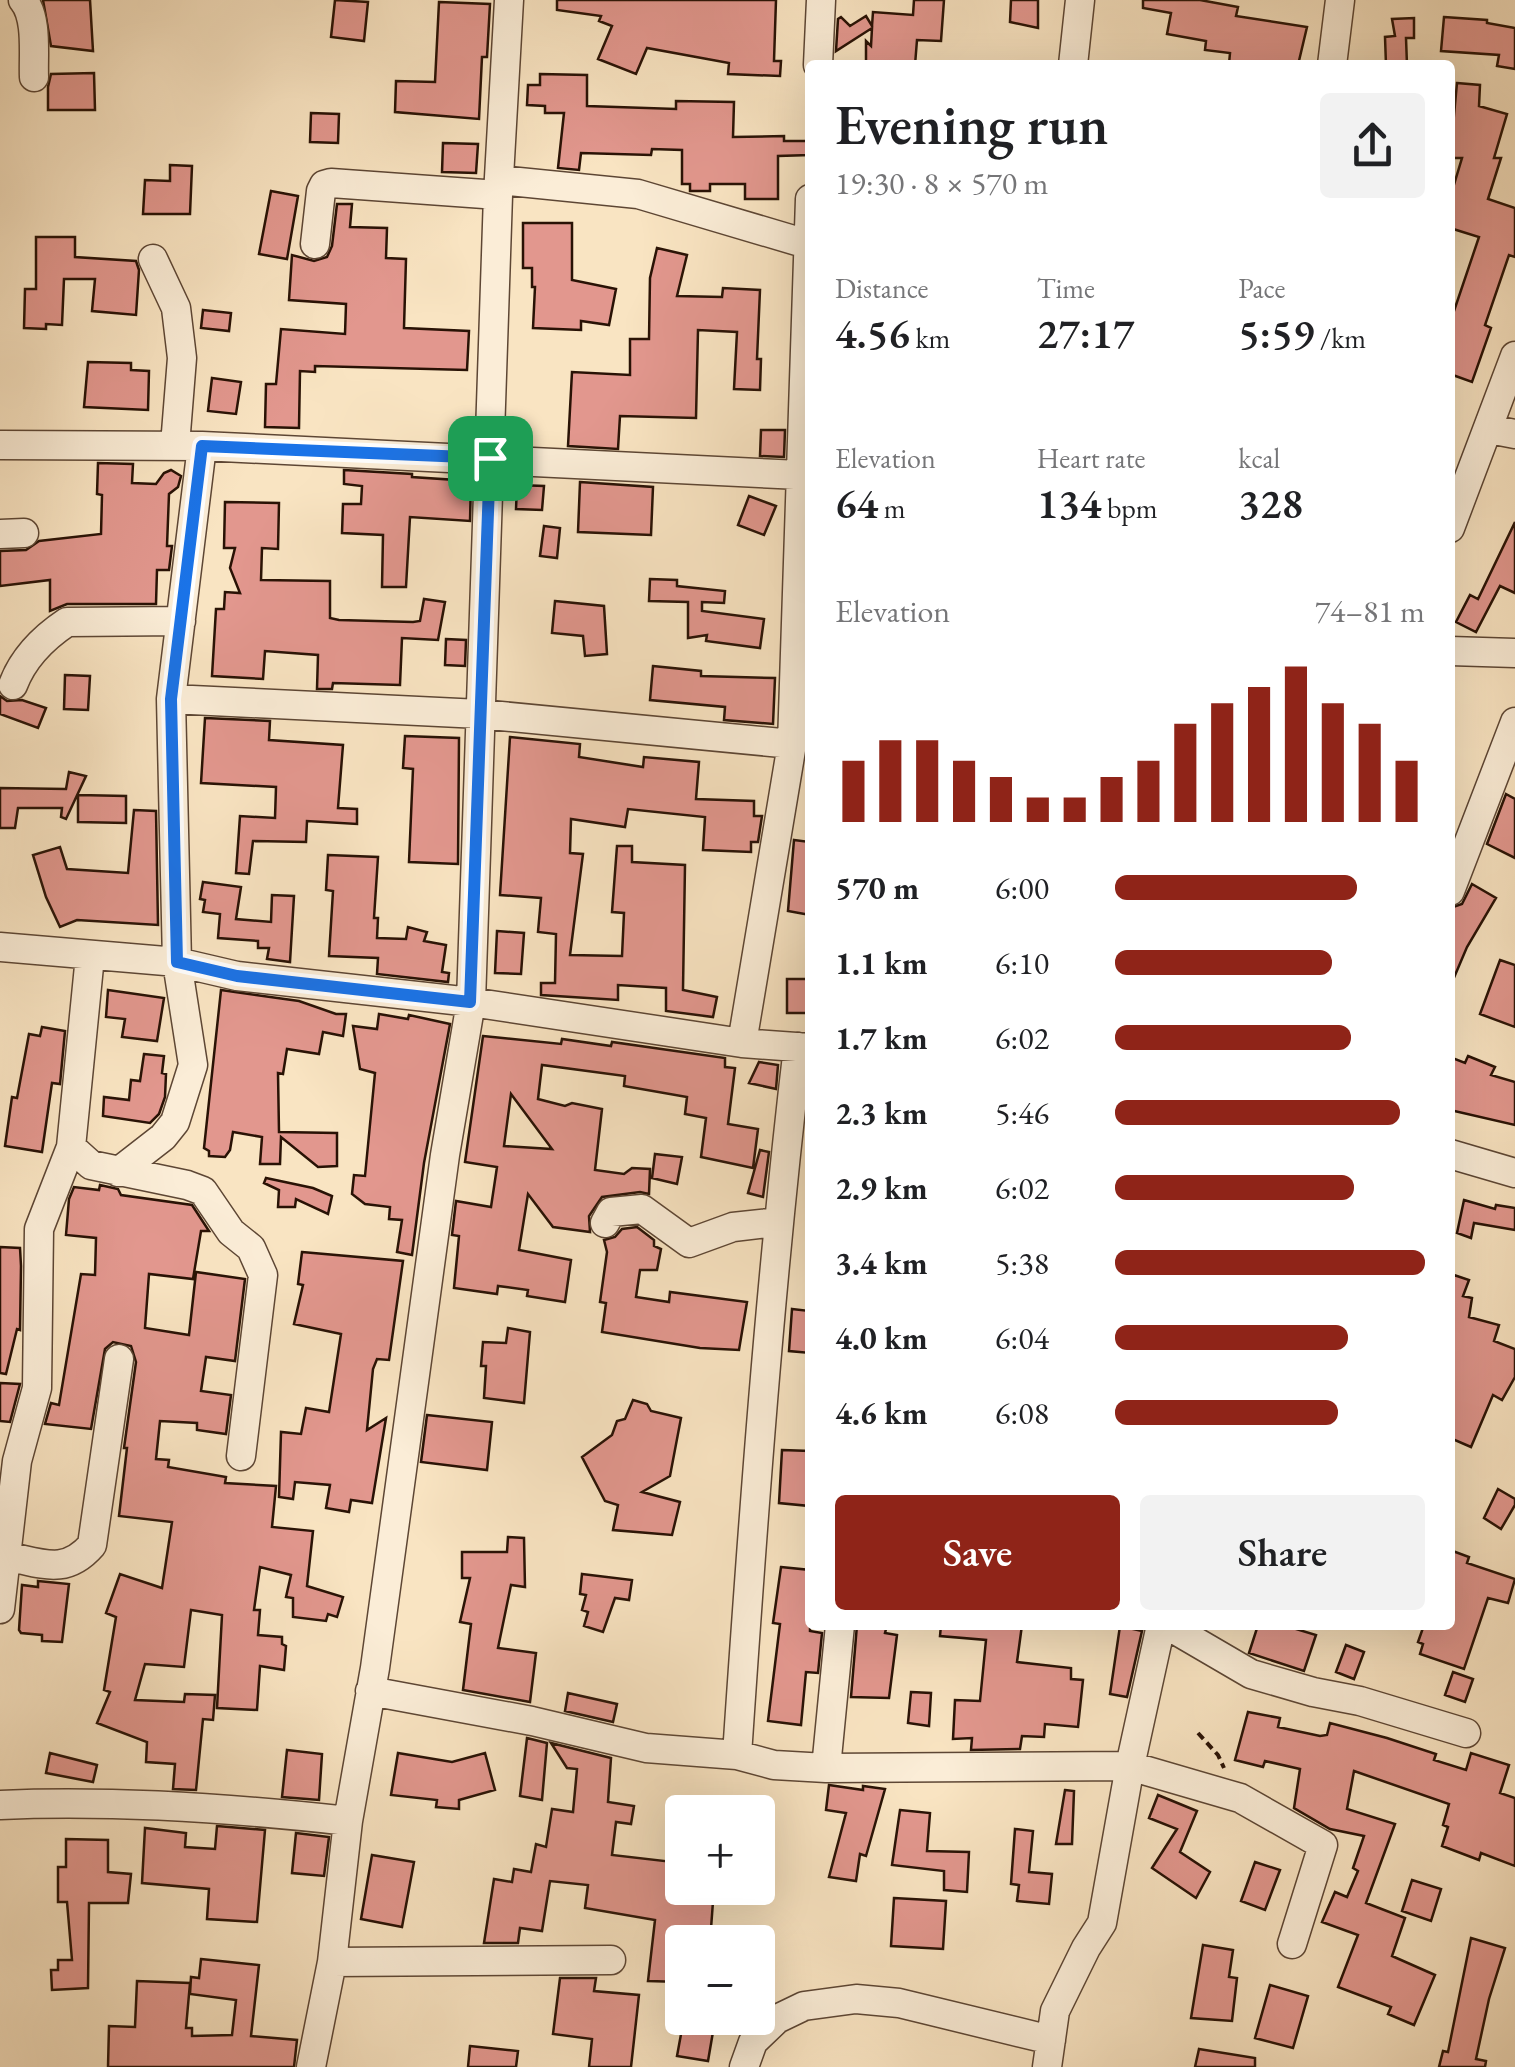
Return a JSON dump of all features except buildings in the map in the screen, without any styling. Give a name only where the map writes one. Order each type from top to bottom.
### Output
[{"type":"street","points":[[24,0],[32,22],[34,78]]},
{"type":"street","points":[[311,2067],[332,1962],[348,1821],[370,1691],[444,1156],[470,1002],[508,0]]},
{"type":"street","points":[[818,60],[821,0]]},
{"type":"street","points":[[1074,60],[1080,0]]},
{"type":"street","points":[[1333,60],[1340,0]]},
{"type":"street","points":[[315,244],[321,192],[324,185],[331,183],[638,194],[805,243]]},
{"type":"street","points":[[118,1172],[176,1122],[193,1066],[177,962],[171,699],[181,621],[189,446],[176,308],[153,259]]},
{"type":"street","points":[[742,1043],[792,744],[805,310]]},
{"type":"street","points":[[1455,517],[1502,432],[1515,356]]},
{"type":"street","points":[[0,445],[189,446],[800,474]]},
{"type":"street","points":[[13,685],[20,666],[67,622],[181,621]]},
{"type":"street","points":[[1455,651],[1515,653]]},
{"type":"street","points":[[171,699],[480,714],[792,744]]},
{"type":"street","points":[[1455,878],[1515,722]]},
{"type":"street","points":[[0,947],[177,962],[237,976],[470,1002],[742,1043],[804,1048],[777,1222],[737,1756]]},
{"type":"street","points":[[0,1609],[6,1556],[8,1457],[37,1388],[39,1229],[70,1148],[90,956]]},
{"type":"street","points":[[70,1148],[91,1165],[204,1192],[231,1232],[251,1248],[258,1260],[263,1275],[241,1456]]},
{"type":"street","points":[[1455,1155],[1515,1172]]},
{"type":"street","points":[[605,1223],[612,1212],[642,1209],[686,1251],[733,1227],[777,1222]]},
{"type":"street","points":[[6,1556],[60,1566],[79,1560],[92,1545],[119,1358]]},
{"type":"street","points":[[826,1768],[840,1630]]},
{"type":"street","points":[[744,2067],[752,2042],[777,2019],[804,2006],[856,1999],[900,2004],[1049,2054],[1056,2012],[1102,1923],[1130,1766],[1163,1630]]},
{"type":"street","points":[[1173,1630],[1250,1674],[1466,1732]]},
{"type":"street","points":[[370,1691],[532,1721],[646,1748],[737,1756],[774,1765],[1130,1766],[1240,1798],[1323,1845],[1292,1944]]},
{"type":"street","points":[[0,1805],[154,1804],[348,1821]]},
{"type":"street","points":[[332,1962],[612,1960]]},
{"type":"path","points":[[1198,1733],[1218,1756],[1240,1798]]},
{"type":"route","points":[[202,446],[490,458],[470,1002],[237,976],[177,962],[171,699],[202,446]]}]
